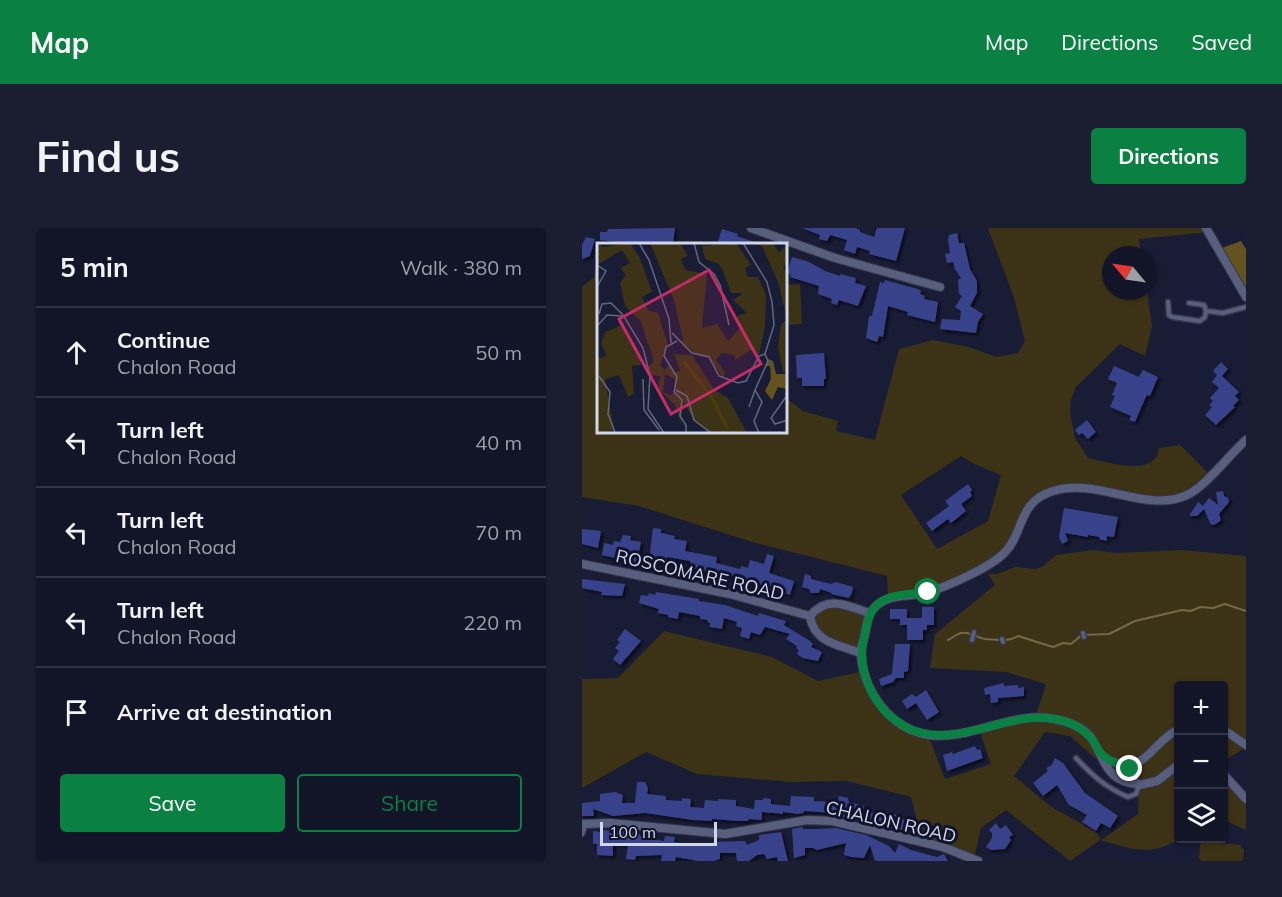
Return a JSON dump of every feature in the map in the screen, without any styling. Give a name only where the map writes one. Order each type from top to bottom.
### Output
[{"type":"street","points":[[751,228],[835,258],[940,287]]},
{"type":"street","points":[[1206,228],[1246,297]]},
{"type":"street","points":[[1174,769],[1157,781],[1139,785],[1123,782],[1107,768],[1092,738],[1082,729],[1066,721],[1051,718],[1035,718],[944,736],[913,731],[897,722],[877,701],[869,687],[860,652],[870,613],[875,607],[888,597],[928,592],[1000,557],[1011,543],[1030,504],[1044,494],[1082,487],[1099,488],[1144,499],[1177,499],[1194,490],[1246,440]]},
{"type":"street","name":"ROSCOMARE ROAD","points":[[582,564],[730,594],[810,616]]},
{"type":"street","points":[[860,652],[816,634],[810,616],[817,607],[827,603],[836,603],[870,613]]},
{"type":"street","points":[[1100,753],[1115,763],[1132,764],[1146,755],[1167,735],[1174,732]]},
{"type":"street","points":[[1228,733],[1246,745]]},
{"type":"street","points":[[1132,764],[1130,776],[1139,785]]},
{"type":"street","points":[[1228,779],[1246,799]]},
{"type":"street","name":"CHALON ROAD","points":[[584,824],[610,824],[725,834],[807,820],[832,821],[943,847],[978,861]]},
{"type":"lane","points":[[1168,302],[1169,315],[1172,317],[1200,321],[1205,317],[1204,305],[1189,303]]},
{"type":"lane","points":[[1206,311],[1223,313],[1246,307]]},
{"type":"lane","points":[[1076,758],[1096,780],[1116,792],[1128,797],[1136,794],[1139,785]]},
{"type":"lane","points":[[582,834],[584,824]]},
{"type":"shaded area","points":[[988,228],[1206,228],[1209,232],[1139,239],[1140,246],[1102,246],[1102,300],[1148,300],[1152,326],[1145,356],[1120,344],[1076,387],[1071,399],[1070,412],[1075,438],[1088,458],[1118,465],[1141,465],[1150,463],[1156,457],[1159,448],[1180,445],[1210,475],[1201,484],[1167,500],[1082,487],[1038,497],[1000,557],[928,592],[888,597],[887,576],[752,542],[639,506],[582,497],[582,287],[594,277],[597,263],[597,434],[788,434],[788,400],[803,411],[838,421],[836,431],[875,440],[899,349],[933,340],[969,347],[996,357],[1018,353],[1025,341],[1014,298]],"holes":[[[961,456],[1001,475],[988,521],[937,549],[901,495]]]},
{"type":"shaded area","points":[[1241,241],[1246,249],[1246,297],[1219,249]]},
{"type":"shaded area","points":[[800,284],[802,324],[788,325],[788,285]]},
{"type":"shaded area","points":[[1093,550],[1117,553],[1182,550],[1246,556],[1246,747],[1228,758],[1228,681],[1174,681],[1174,842],[1169,845],[1140,850],[1100,840],[1070,861],[1006,810],[981,828],[974,858],[922,841],[911,797],[846,781],[791,782],[697,774],[646,752],[582,788],[582,679],[618,678],[664,631],[772,657],[818,681],[864,671],[888,713],[928,734],[945,779],[991,764],[979,729],[1035,718],[1046,684],[1006,672],[930,668],[935,634],[995,585],[988,574],[997,574],[1015,567],[1035,569],[1042,567],[1056,555]],"holes":[[[1045,732],[1070,736],[1096,759],[1099,753],[1123,782],[1139,785],[1138,814],[1101,840],[1096,832],[1050,806],[1014,776]]]},
{"type":"shaded area","points":[[827,603],[870,613],[860,653],[824,639],[810,616]]},
{"type":"shaded area","points":[[1228,779],[1246,799],[1246,830],[1228,822]]},
{"type":"shaded area","points":[[1202,843],[1222,843],[1240,845],[1244,850],[1243,861],[1201,861],[1199,858]]},
{"type":"building","points":[[675,228],[673,243],[616,243],[600,240],[600,232],[607,232],[608,229]]},
{"type":"building","points":[[802,228],[855,228],[874,237],[877,228],[905,228],[896,261],[869,254],[870,251],[857,247],[855,254],[844,250],[847,240],[830,235],[827,241],[819,239],[820,235]]},
{"type":"building","points":[[722,229],[757,243],[717,243]]},
{"type":"building","points":[[957,233],[959,243],[964,243],[970,269],[977,281],[977,293],[970,306],[983,314],[978,322],[976,333],[940,329],[942,319],[960,320],[961,311],[955,307],[962,296],[959,294],[958,280],[961,278],[953,262],[947,263],[945,254],[950,253],[949,235]]},
{"type":"building","points":[[586,237],[595,239],[590,256],[582,259],[582,245]]},
{"type":"building","points":[[792,257],[840,276],[840,274],[856,278],[855,283],[866,286],[858,306],[839,300],[837,305],[831,303],[832,299],[818,294],[819,286],[790,277],[788,270]]},
{"type":"building","points":[[885,280],[921,290],[920,294],[925,296],[924,299],[938,302],[935,322],[907,315],[908,312],[888,306],[883,337],[879,336],[877,342],[866,338],[869,316],[872,316],[880,282],[884,283]]},
{"type":"building","points":[[824,353],[826,379],[824,379],[824,386],[802,386],[802,378],[797,378],[796,355]]},
{"type":"building","points":[[1221,362],[1228,369],[1222,376],[1239,392],[1235,396],[1239,400],[1216,425],[1205,415],[1212,407],[1209,405],[1213,401],[1210,398],[1219,388],[1212,382],[1217,375],[1213,371]]},
{"type":"building","points":[[1114,366],[1139,377],[1143,370],[1158,377],[1135,422],[1129,420],[1131,416],[1110,407],[1117,383],[1108,379]]},
{"type":"building","points":[[1087,420],[1096,432],[1088,439],[1082,433],[1079,435],[1075,430]]},
{"type":"building","points":[[968,484],[972,490],[970,492],[972,496],[961,504],[966,511],[951,523],[948,519],[932,531],[926,523],[949,506],[945,501]]},
{"type":"building","points":[[1223,491],[1229,502],[1219,514],[1221,520],[1216,524],[1210,523],[1204,509],[1197,516],[1189,516],[1198,502],[1203,506],[1209,498],[1218,505],[1216,492]]},
{"type":"building","points":[[1064,508],[1118,517],[1114,537],[1107,536],[1107,541],[1099,539],[1100,537],[1065,533],[1068,541],[1062,544],[1059,537]]},
{"type":"building","points":[[653,528],[661,529],[661,533],[675,536],[674,539],[687,541],[685,551],[717,557],[716,563],[740,569],[741,566],[748,568],[750,560],[764,564],[767,554],[774,556],[769,573],[794,581],[790,595],[731,576],[714,573],[713,576],[690,571],[690,561],[667,557],[666,564],[649,561]]},
{"type":"building","points":[[582,529],[601,531],[598,548],[582,544]]},
{"type":"building","points":[[623,535],[631,536],[630,540],[641,542],[637,563],[602,555],[604,543],[613,545],[614,541],[620,542]]},
{"type":"building","points":[[805,574],[811,576],[811,579],[853,587],[852,593],[849,598],[820,589],[819,593],[811,593],[809,589],[802,587]]},
{"type":"building","points":[[582,579],[625,584],[622,596],[601,595],[602,592],[582,588]]},
{"type":"building","points":[[656,592],[699,599],[699,601],[725,605],[758,616],[759,613],[786,621],[784,625],[810,641],[813,644],[811,647],[822,652],[818,661],[803,658],[797,654],[799,650],[797,646],[786,639],[790,634],[765,627],[760,635],[751,632],[749,639],[740,636],[742,628],[736,626],[737,622],[724,618],[722,629],[710,627],[708,620],[700,619],[700,616],[679,612],[678,619],[668,617],[668,615],[658,613],[659,609],[639,603],[641,595],[648,596],[649,593],[655,595]]},
{"type":"building","points":[[922,607],[934,607],[934,625],[927,625],[927,630],[923,630],[923,640],[907,640],[907,625],[900,625],[900,619],[890,619],[890,609],[907,609],[907,618],[922,618]]},
{"type":"building","points":[[625,629],[641,641],[620,665],[613,659],[619,651],[615,648],[620,642],[617,640]]},
{"type":"building","points":[[895,644],[910,644],[908,671],[904,672],[904,678],[896,678],[893,682],[881,686],[879,679],[892,674]]},
{"type":"building","points":[[1004,683],[1004,686],[1024,687],[1024,696],[998,698],[998,702],[991,703],[990,694],[985,695],[984,688]]},
{"type":"building","points":[[926,690],[939,712],[927,720],[916,703],[907,709],[902,701],[912,694],[916,697]]},
{"type":"building","points":[[975,746],[977,750],[980,749],[983,758],[947,771],[943,755]]},
{"type":"building","points":[[1055,758],[1063,763],[1085,793],[1118,816],[1110,828],[1101,823],[1096,831],[1082,822],[1087,815],[1069,805],[1057,785],[1043,796],[1033,783],[1048,771],[1046,768],[1052,765]]},
{"type":"building","points":[[637,782],[645,782],[648,788],[647,794],[666,796],[666,800],[691,799],[690,807],[704,808],[705,800],[718,801],[718,799],[736,800],[736,806],[754,809],[755,800],[763,800],[763,798],[771,799],[771,804],[790,806],[791,796],[814,797],[814,801],[831,802],[831,799],[838,801],[839,796],[848,798],[849,802],[864,806],[863,811],[886,815],[887,812],[903,817],[905,820],[903,830],[898,830],[833,815],[833,813],[804,811],[798,814],[762,812],[762,820],[749,819],[748,821],[693,820],[645,813],[613,816],[593,809],[594,816],[582,816],[582,803],[600,801],[600,794],[615,792],[623,795],[622,803],[635,803]]},
{"type":"building","points":[[996,823],[1000,829],[1006,825],[1013,835],[1009,837],[1011,840],[1005,849],[991,850],[986,847],[992,838],[989,830]]},
{"type":"building","points":[[803,827],[803,829],[836,828],[866,835],[889,846],[895,853],[899,844],[937,857],[944,854],[948,861],[875,861],[870,845],[864,858],[852,857],[844,855],[846,843],[817,850],[805,848],[805,855],[794,858],[792,829]]},
{"type":"building","points":[[602,830],[629,832],[664,841],[665,836],[675,837],[674,842],[700,846],[700,844],[713,842],[745,841],[747,845],[759,840],[759,835],[781,832],[788,861],[778,861],[777,857],[767,859],[764,854],[757,855],[749,861],[737,861],[736,853],[720,853],[720,859],[714,861],[676,857],[675,861],[661,861],[662,855],[636,856],[635,860],[626,859],[628,845],[613,843],[613,856],[597,855],[597,844],[593,844],[593,831],[601,832]]},
{"type":"waterway","points":[[948,640],[964,633],[998,640],[1018,636],[1053,647],[1063,643],[1071,644],[1082,635],[1109,634],[1135,621],[1182,610],[1191,611],[1200,607],[1213,608],[1225,604],[1246,611]]},
{"type":"route","points":[[928,592],[888,597],[875,607],[870,613],[860,652],[869,687],[877,701],[897,722],[913,731],[944,736],[1035,718],[1066,721],[1082,729],[1092,738],[1100,753],[1115,763],[1132,764],[1130,769]]}]
